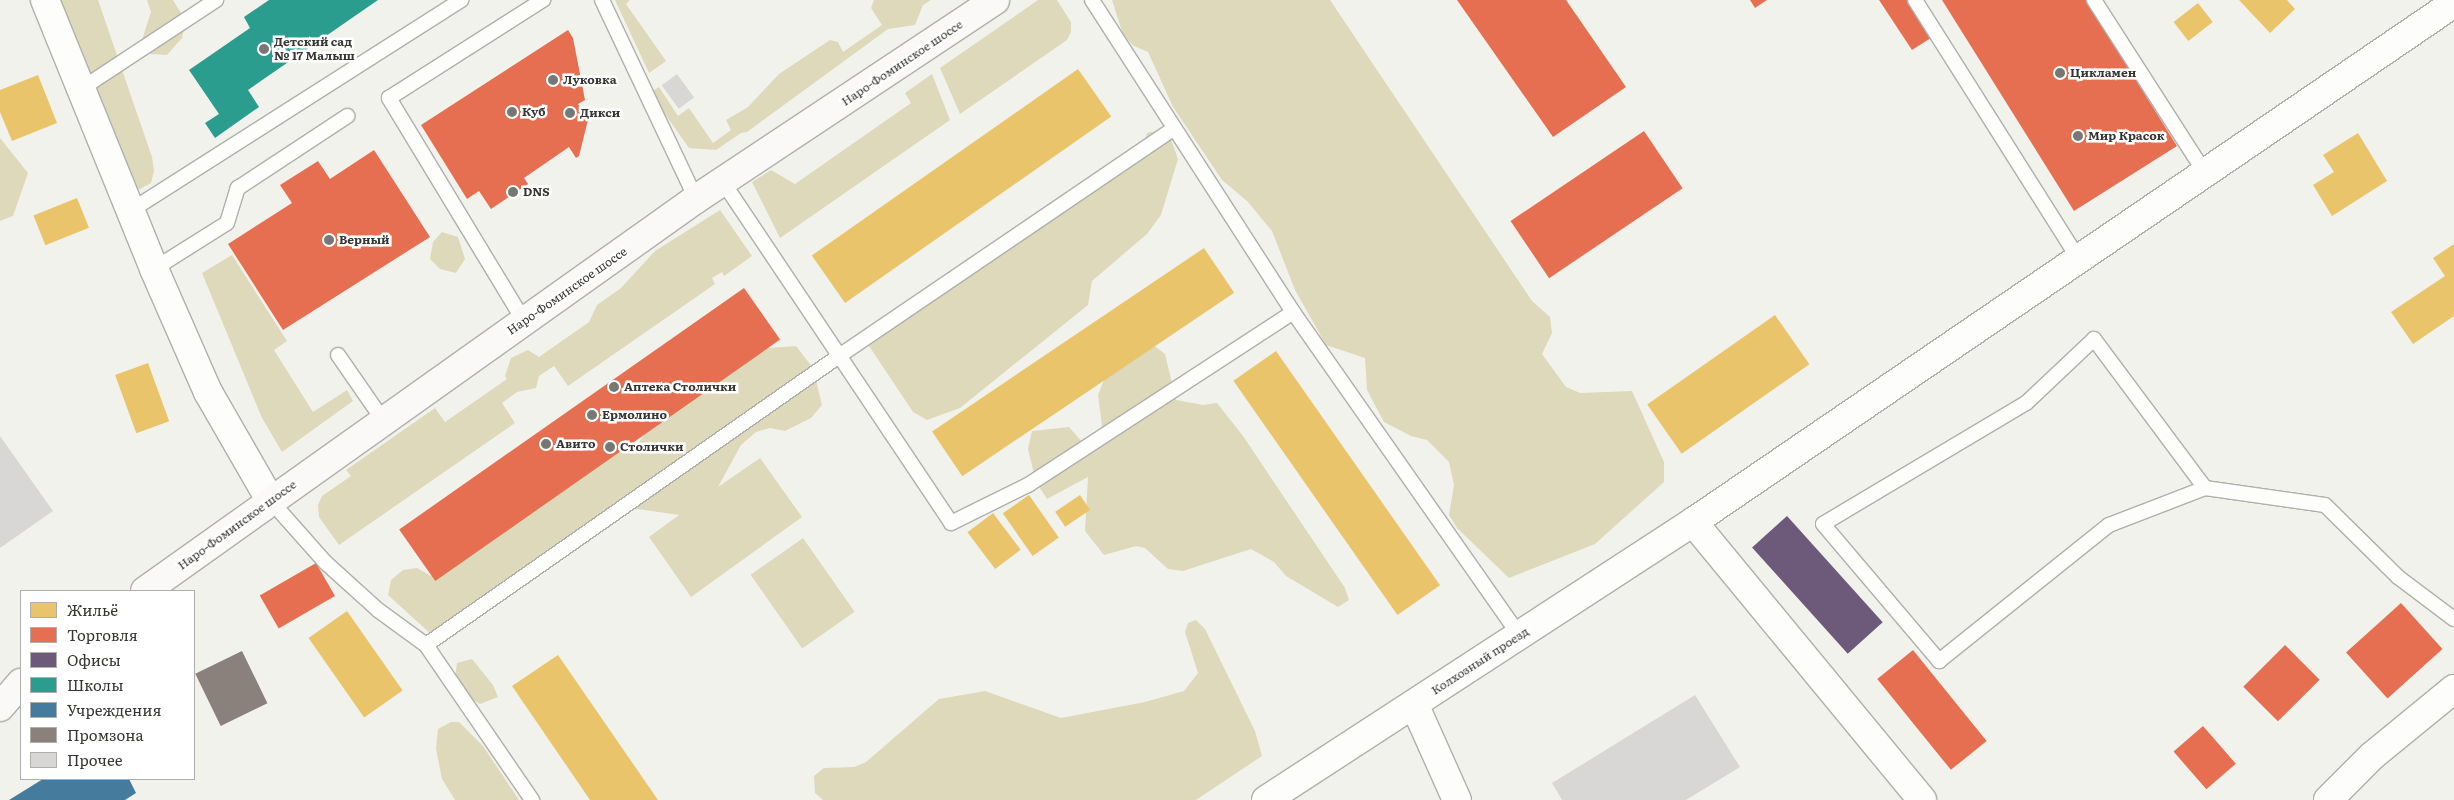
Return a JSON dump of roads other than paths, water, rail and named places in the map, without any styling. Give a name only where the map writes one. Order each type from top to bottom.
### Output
[{"type":"street","points":[[45,0],[154,269],[208,392],[270,500]]},
{"type":"street","name":"Наро-Фоминское шоссе","points":[[146,590],[270,500],[696,199],[995,0]]},
{"type":"street","name":"Колхозный проезд","points":[[1266,800],[1694,522],[2454,3]]},
{"type":"street","points":[[1694,522],[1922,800]]},
{"type":"street","points":[[0,707],[20,685]]},
{"type":"street","points":[[2328,800],[2372,756],[2454,689]]},
{"type":"street","points":[[1414,704],[1456,800]]},
{"type":"lane","points":[[81,89],[216,0]]},
{"type":"lane","points":[[130,211],[461,0]]},
{"type":"lane","points":[[524,321],[389,98],[543,0]]},
{"type":"lane","points":[[602,0],[696,199]]},
{"type":"lane","points":[[1092,0],[1293,312],[1520,636]]},
{"type":"lane","points":[[1915,0],[2079,259]]},
{"type":"lane","points":[[2094,0],[2205,173]]},
{"type":"lane","points":[[154,269],[227,223],[238,188],[347,116]]},
{"type":"lane","points":[[426,645],[839,356],[1174,128]]},
{"type":"lane","points":[[723,182],[951,523],[1028,485],[1293,312]]},
{"type":"lane","points":[[2205,488],[2094,339],[2026,403],[1823,524],[1939,660],[2109,525],[2205,488],[2325,505],[2398,577],[2454,619]]},
{"type":"lane","points":[[338,355],[384,420]]},
{"type":"lane","points":[[270,500],[326,563],[378,610],[426,645],[532,800]]},
{"type":"place","name":"Детский сад № 17 Малыш","points":[[264,49]]},
{"type":"place","name":"Цикламен","points":[[2060,73]]},
{"type":"place","name":"Луковка","points":[[553,80]]},
{"type":"place","name":"Куб","points":[[512,112]]},
{"type":"place","name":"Дикси","points":[[570,113]]},
{"type":"place","name":"Мир Красок","points":[[2078,136]]},
{"type":"place","name":"DNS","points":[[513,192]]},
{"type":"place","name":"Верный","points":[[329,240]]},
{"type":"place","name":"Аптека Столички","points":[[614,387]]},
{"type":"place","name":"Ермолино","points":[[592,415]]},
{"type":"place","name":"Авито","points":[[546,444]]},
{"type":"place","name":"Столички","points":[[610,447]]}]
